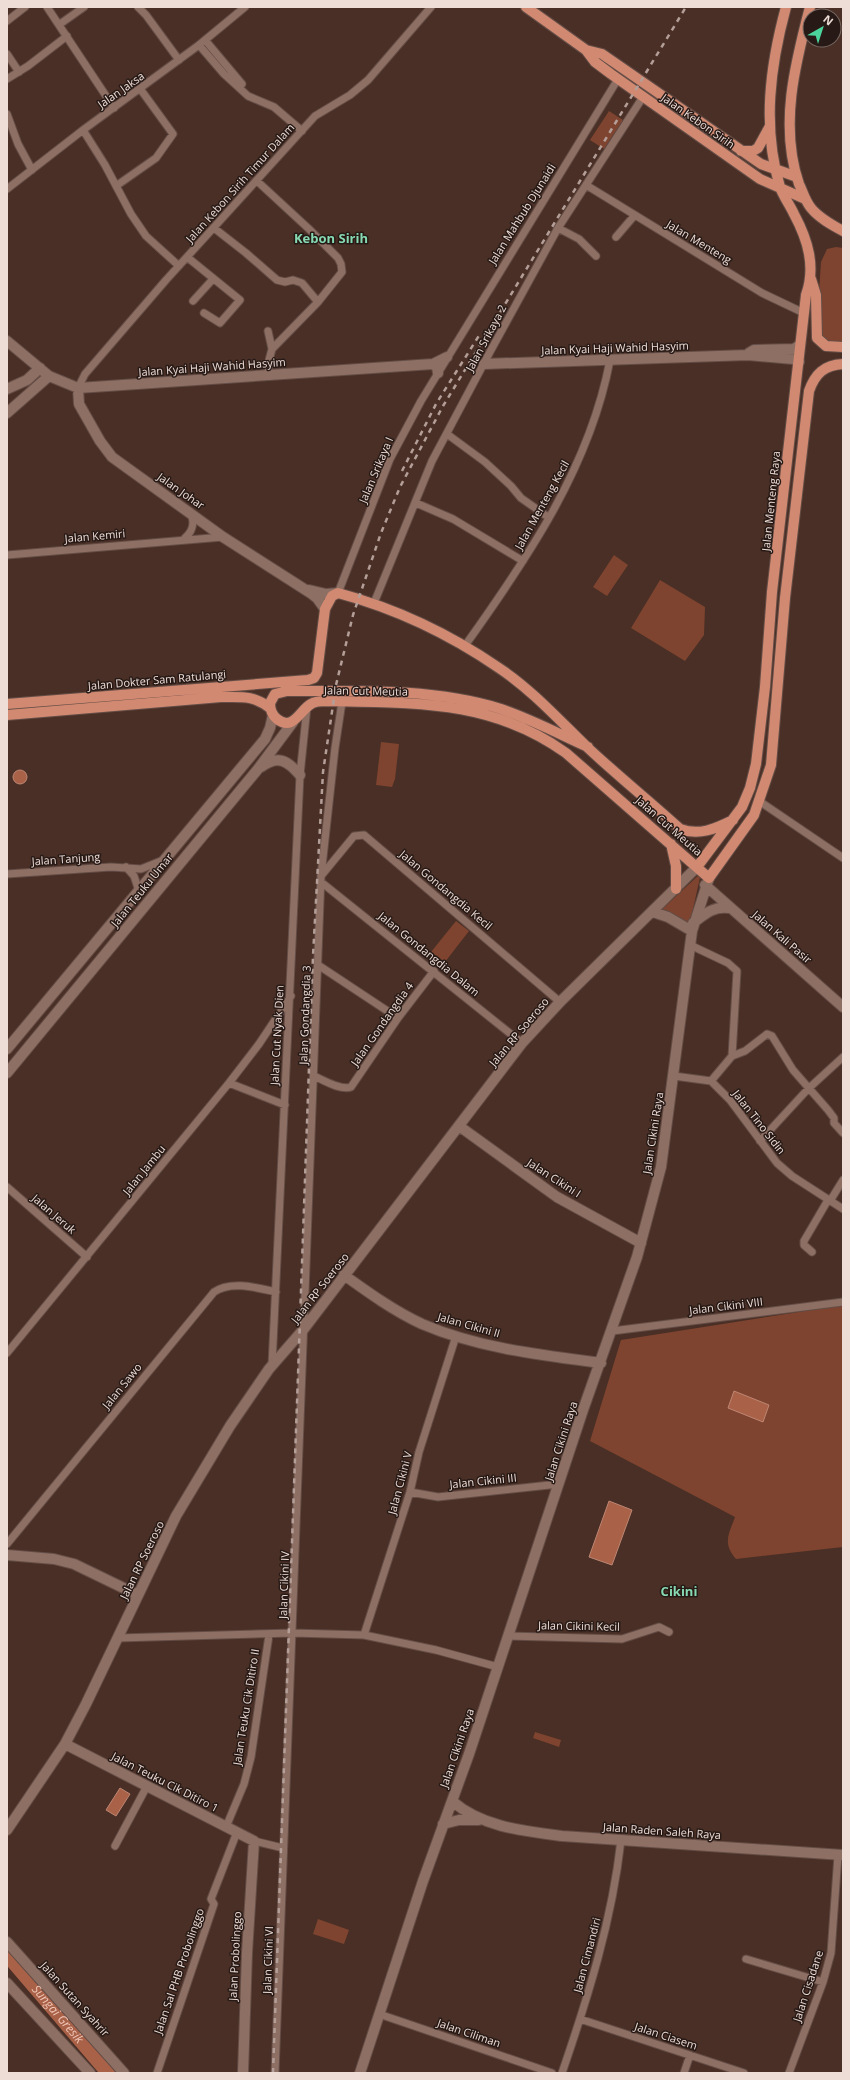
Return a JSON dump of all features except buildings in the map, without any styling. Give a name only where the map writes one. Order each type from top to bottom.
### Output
[{"type":"main road","name":"Jalan Kebon Sirih","points":[[526,7],[586,50],[595,62],[618,79],[760,179],[805,199]]},
{"type":"main road","name":"Jalan Menteng Raya","points":[[735,819],[750,788],[756,764],[765,687],[772,592],[800,345],[806,295],[811,279],[810,255],[805,236],[780,188],[770,126],[769,94],[774,57],[786,7]]},
{"type":"main road","points":[[810,7],[800,46],[789,109],[790,140],[797,177],[805,199],[817,215],[843,231]]},
{"type":"main road","name":"Jalan Kebon Sirih","points":[[586,50],[602,54],[761,164],[797,177]]},
{"type":"main road","points":[[741,150],[748,152],[758,148],[770,126]]},
{"type":"main road","points":[[811,279],[816,296],[818,338],[826,346],[843,347]]},
{"type":"main road","name":"Jalan Kyai Haji Wahid Hasyim","points":[[7,341],[49,376],[78,388],[269,375],[436,369]]},
{"type":"main road","name":"Jalan Kyai Haji Wahid Hasyim","points":[[748,355],[754,350],[794,349],[800,345]]},
{"type":"main road","name":"Jalan Kyai Haji Wahid Hasyim","points":[[484,364],[748,355],[793,359],[799,362]]},
{"type":"main road","points":[[436,369],[445,359]]},
{"type":"main road","points":[[759,801],[773,753],[783,617],[809,392],[813,380],[822,369],[828,366],[843,364]]},
{"type":"main road","points":[[7,389],[27,380],[40,368]]},
{"type":"main road","points":[[7,413],[49,376]]},
{"type":"main road","name":"Jalan Johar","points":[[78,388],[79,404],[100,441],[112,457],[224,537],[302,587],[317,598],[325,609]]},
{"type":"main road","points":[[7,402],[7,413]]},
{"type":"main road","name":"Jalan Johar","points":[[302,587],[326,594],[338,593]]},
{"type":"main road","points":[[325,609],[332,596],[338,593]]},
{"type":"main road","name":"Jalan Cut Meutia","points":[[338,593],[374,603],[424,625],[500,668],[680,829],[688,832],[704,833],[735,819]]},
{"type":"main road","name":"Jalan Dokter Sam Ratulangi","points":[[7,704],[308,680],[314,678],[317,673],[325,609]]},
{"type":"main road","name":"Jalan Cut Meutia","points":[[272,712],[273,697],[279,692],[287,691],[396,693],[440,697],[469,701],[502,709],[588,747]]},
{"type":"main road","points":[[138,693],[139,704]]},
{"type":"main road","name":"Jalan Dokter Sam Ratulangi","points":[[7,715],[221,697],[251,697],[262,701],[272,712]]},
{"type":"main road","name":"Jalan Cut Meutia","points":[[307,707],[315,702],[395,702],[452,707],[499,719],[530,732],[548,741],[566,753],[697,867],[707,882]]},
{"type":"main road","points":[[272,712],[280,721],[293,722],[307,707]]},
{"type":"main road","name":"Jalan Teuku Umar","points":[[7,1049],[265,739],[270,728],[272,712]]},
{"type":"main road","name":"Jalan Teuku Umar","points":[[7,1073],[258,769],[293,722]]},
{"type":"main road","points":[[258,769],[269,762],[284,761],[292,766],[300,775]]},
{"type":"main road","name":"Jalan Cikini Raya","points":[[360,2073],[443,1824],[498,1667],[641,1243],[661,1167],[690,944],[693,927],[707,882],[754,815],[759,801]]},
{"type":"main road","name":"Jalan RP Soeroso","points":[[7,1830],[65,1744],[118,1638],[176,1516],[230,1426],[272,1365],[303,1330],[522,1043],[560,1002],[697,867],[735,819]]},
{"type":"main road","points":[[676,889],[676,866],[670,843],[676,838],[680,829]]},
{"type":"main road","name":"Jalan Kali Pasir","points":[[707,882],[729,908],[843,1007]]},
{"type":"main road","points":[[138,891],[149,900]]},
{"type":"main road","points":[[653,912],[693,927],[713,909],[720,907],[729,908]]},
{"type":"main road","points":[[46,1002],[57,1012]]},
{"type":"main road","name":"Jalan Cikini I","points":[[459,1126],[557,1197],[641,1243]]},
{"type":"main road","name":"Jalan Cikini II","points":[[344,1275],[383,1303],[422,1324],[456,1336],[525,1354],[601,1363]]},
{"type":"main road","points":[[7,1555],[54,1559],[74,1564],[138,1595]]},
{"type":"main road","name":"Jalan Teuku Cik Ditiro 1","points":[[65,1744],[254,1841]]},
{"type":"main road","name":"Jalan Raden Saleh Raya","points":[[452,1801],[464,1811],[480,1820]]},
{"type":"main road","name":"Jalan Raden Saleh Raya","points":[[443,1824],[459,1820],[480,1820],[524,1831],[621,1840],[841,1855]]},
{"type":"main road","name":"Jalan Probolinggo","points":[[243,2073],[247,1952],[254,1841]]},
{"type":"main road","name":"Jalan Sutan Syahrir","points":[[7,1942],[124,2073]]},
{"type":"main road","points":[[7,1983],[90,2073]]},
{"type":"street","points":[[7,21],[26,7]]},
{"type":"street","points":[[47,7],[61,24],[67,36],[114,108]]},
{"type":"street","points":[[61,24],[84,7]]},
{"type":"street","points":[[138,7],[146,15],[179,60]]},
{"type":"street","name":"Jalan Jaksa","points":[[7,189],[83,130],[141,90],[202,43],[245,7]]},
{"type":"street","name":"Jalan Kebon Sirih Timur Dalam","points":[[78,388],[85,374],[179,266],[302,132],[324,109],[350,95],[368,80],[431,7]]},
{"type":"street","points":[[7,79],[19,72],[67,36]]},
{"type":"street","points":[[202,43],[242,84]]},
{"type":"street","points":[[202,43],[224,74],[248,96],[274,107],[302,132]]},
{"type":"street","points":[[7,54],[19,72]]},
{"type":"street","name":"Jalan Mahbub Djunaidi","points":[[445,359],[618,79]]},
{"type":"street","points":[[116,186],[156,158],[173,134],[141,90]]},
{"type":"street","name":"Jalan Srikaya 2","points":[[374,603],[432,461],[558,228],[643,97]]},
{"type":"street","points":[[7,114],[20,149],[32,170]]},
{"type":"street","points":[[83,130],[131,214],[146,236],[179,266]]},
{"type":"street","points":[[257,181],[309,228],[341,264],[342,272],[318,302],[272,349]]},
{"type":"street","name":"Jalan Menteng","points":[[586,185],[634,216],[762,293],[804,313]]},
{"type":"street","points":[[616,237],[634,216]]},
{"type":"street","points":[[214,228],[277,280],[285,282],[293,280],[302,283],[318,302]]},
{"type":"street","points":[[558,228],[579,239],[596,256]]},
{"type":"street","points":[[187,257],[240,300],[220,323],[204,313]]},
{"type":"street","points":[[193,301],[213,279]]},
{"type":"street","points":[[268,331],[272,349],[268,364],[269,375]]},
{"type":"street","name":"Jalan Menteng Kecil","points":[[464,647],[523,561],[580,460],[593,423],[610,360]]},
{"type":"street","name":"Jalan Srikaya I","points":[[338,593],[390,459],[436,369]]},
{"type":"street","points":[[447,434],[485,462],[511,486],[521,498],[548,517]]},
{"type":"street","points":[[416,503],[453,519],[482,535],[523,561]]},
{"type":"street","points":[[185,538],[189,534],[194,521],[191,512]]},
{"type":"street","name":"Jalan Kemiri","points":[[7,555],[185,538],[224,537]]},
{"type":"street","name":"Jalan Gondangdia 3","points":[[303,1330],[321,879],[335,748],[342,702]]},
{"type":"street","name":"Jalan Cut Nyak Dien","points":[[272,1365],[291,996],[300,775],[307,707]]},
{"type":"street","points":[[759,801],[843,858]]},
{"type":"street","name":"Jalan Gondangdia Kecil","points":[[321,879],[354,836],[364,835],[560,1002]]},
{"type":"street","name":"Jalan Tanjung","points":[[7,874],[126,867],[146,868],[168,857]]},
{"type":"street","points":[[126,867],[134,876],[138,891]]},
{"type":"street","name":"Jalan Gondangdia Dalam","points":[[321,879],[522,1043]]},
{"type":"street","points":[[690,944],[728,962],[737,971],[732,1056]]},
{"type":"street","points":[[318,965],[398,1018]]},
{"type":"street","name":"Jalan Gondangdia 4","points":[[314,1076],[348,1088],[356,1081],[398,1018],[434,971]]},
{"type":"street","name":"Jalan Jambu","points":[[7,1353],[229,1083],[259,1044],[291,996]]},
{"type":"street","points":[[674,1076],[711,1081],[732,1056],[745,1051],[767,1034],[772,1036],[793,1070],[808,1089],[814,1093],[828,1110],[834,1118],[834,1123],[843,1134]]},
{"type":"street","points":[[760,1141],[808,1089],[843,1057]]},
{"type":"street","name":"Jalan Tino Sidin","points":[[711,1081],[730,1100],[777,1162],[792,1176],[829,1201],[843,1208]]},
{"type":"street","points":[[229,1083],[285,1105]]},
{"type":"street","points":[[812,1252],[804,1245],[804,1241],[843,1180]]},
{"type":"street","name":"Jalan Jeruk","points":[[7,1187],[87,1257]]},
{"type":"street","name":"Jalan Sawo","points":[[7,1544],[214,1292],[225,1287],[239,1286],[276,1292]]},
{"type":"street","name":"Jalan Cikini VIII","points":[[612,1331],[843,1302]]},
{"type":"street","name":"Jalan Cikini IV","points":[[303,1330],[293,1634],[364,1635],[436,1650],[498,1667]]},
{"type":"street","name":"Jalan Cikini V","points":[[364,1635],[410,1492],[419,1452],[456,1336]]},
{"type":"street","name":"Jalan Cikini III","points":[[410,1492],[438,1497],[559,1484]]},
{"type":"street","name":"Jalan Cikini Kecil","points":[[508,1636],[622,1640],[659,1627],[670,1632]]},
{"type":"street","name":"Jalan Teuku Cik Ditiro II","points":[[118,1638],[293,1634]]},
{"type":"street","name":"Jalan Cikini VI","points":[[275,2073],[283,1848],[293,1634]]},
{"type":"street","name":"Jalan Teuku Cik Ditiro II","points":[[226,1826],[244,1784],[252,1758],[269,1635]]},
{"type":"street","points":[[115,1846],[147,1786]]},
{"type":"street","name":"Jalan Sal PHB Probolinggo","points":[[157,2073],[214,1904],[211,1899],[237,1832]]},
{"type":"street","name":"Jalan Cimandiri","points":[[562,2073],[580,2019],[608,1923],[621,1840]]},
{"type":"street","points":[[254,1841],[283,1848]]},
{"type":"street","name":"Jalan Cisadane","points":[[789,2073],[823,1982],[832,1942],[841,1855]]},
{"type":"street","points":[[746,1959],[823,1982]]},
{"type":"street","name":"Jalan Ciliman","points":[[379,2014],[552,2073]]},
{"type":"street","name":"Jalan Ciasem","points":[[580,2019],[744,2073]]},
{"type":"street","points":[[684,2073],[690,2055]]},
{"type":"shaded area","points":[[609,111],[623,120],[604,149],[590,140]]},
{"type":"shaded area","points":[[836,247],[843,248],[843,344],[828,343],[822,339],[817,321],[821,262],[827,249]]},
{"type":"shaded area","points":[[614,555],[628,565],[607,596],[593,587]]},
{"type":"shaded area","points":[[660,580],[705,607],[704,635],[685,661],[631,628]]},
{"type":"shaded area","points":[[381,742],[399,744],[395,779],[392,787],[376,785]]},
{"type":"shaded area","points":[[20,770],[25,772],[27,777],[25,782],[20,784],[15,782],[13,777],[15,772]]},
{"type":"shaded area","points":[[701,873],[689,927],[660,911]]},
{"type":"shaded area","points":[[456,921],[469,931],[445,962],[431,952]]},
{"type":"shaded area","points":[[843,1305],[843,1547],[736,1559],[729,1548],[728,1543],[729,1534],[735,1517],[590,1441],[621,1340]]},
{"type":"shaded area","points":[[734,1391],[769,1405],[763,1422],[728,1408]]},
{"type":"shaded area","points":[[609,1501],[632,1510],[612,1565],[589,1557]]},
{"type":"shaded area","points":[[535,1732],[561,1740],[559,1747],[533,1738]]},
{"type":"shaded area","points":[[120,1788],[130,1794],[116,1816],[106,1810]]},
{"type":"shaded area","points":[[318,1919],[349,1930],[344,1944],[313,1934]]},
{"type":"waterway","name":"Sungai Gresik","points":[[7,1955],[108,2073]]},
{"type":"railway","points":[[273,2073],[313,956],[323,772],[336,685],[353,615],[381,533],[400,487],[443,406],[686,7]]},
{"type":"railway","points":[[402,471],[436,404],[480,334]]},
{"type":"district","name":"Kebon Sirih","points":[[331,238]]},
{"type":"district","name":"Cikini","points":[[679,1591]]}]
